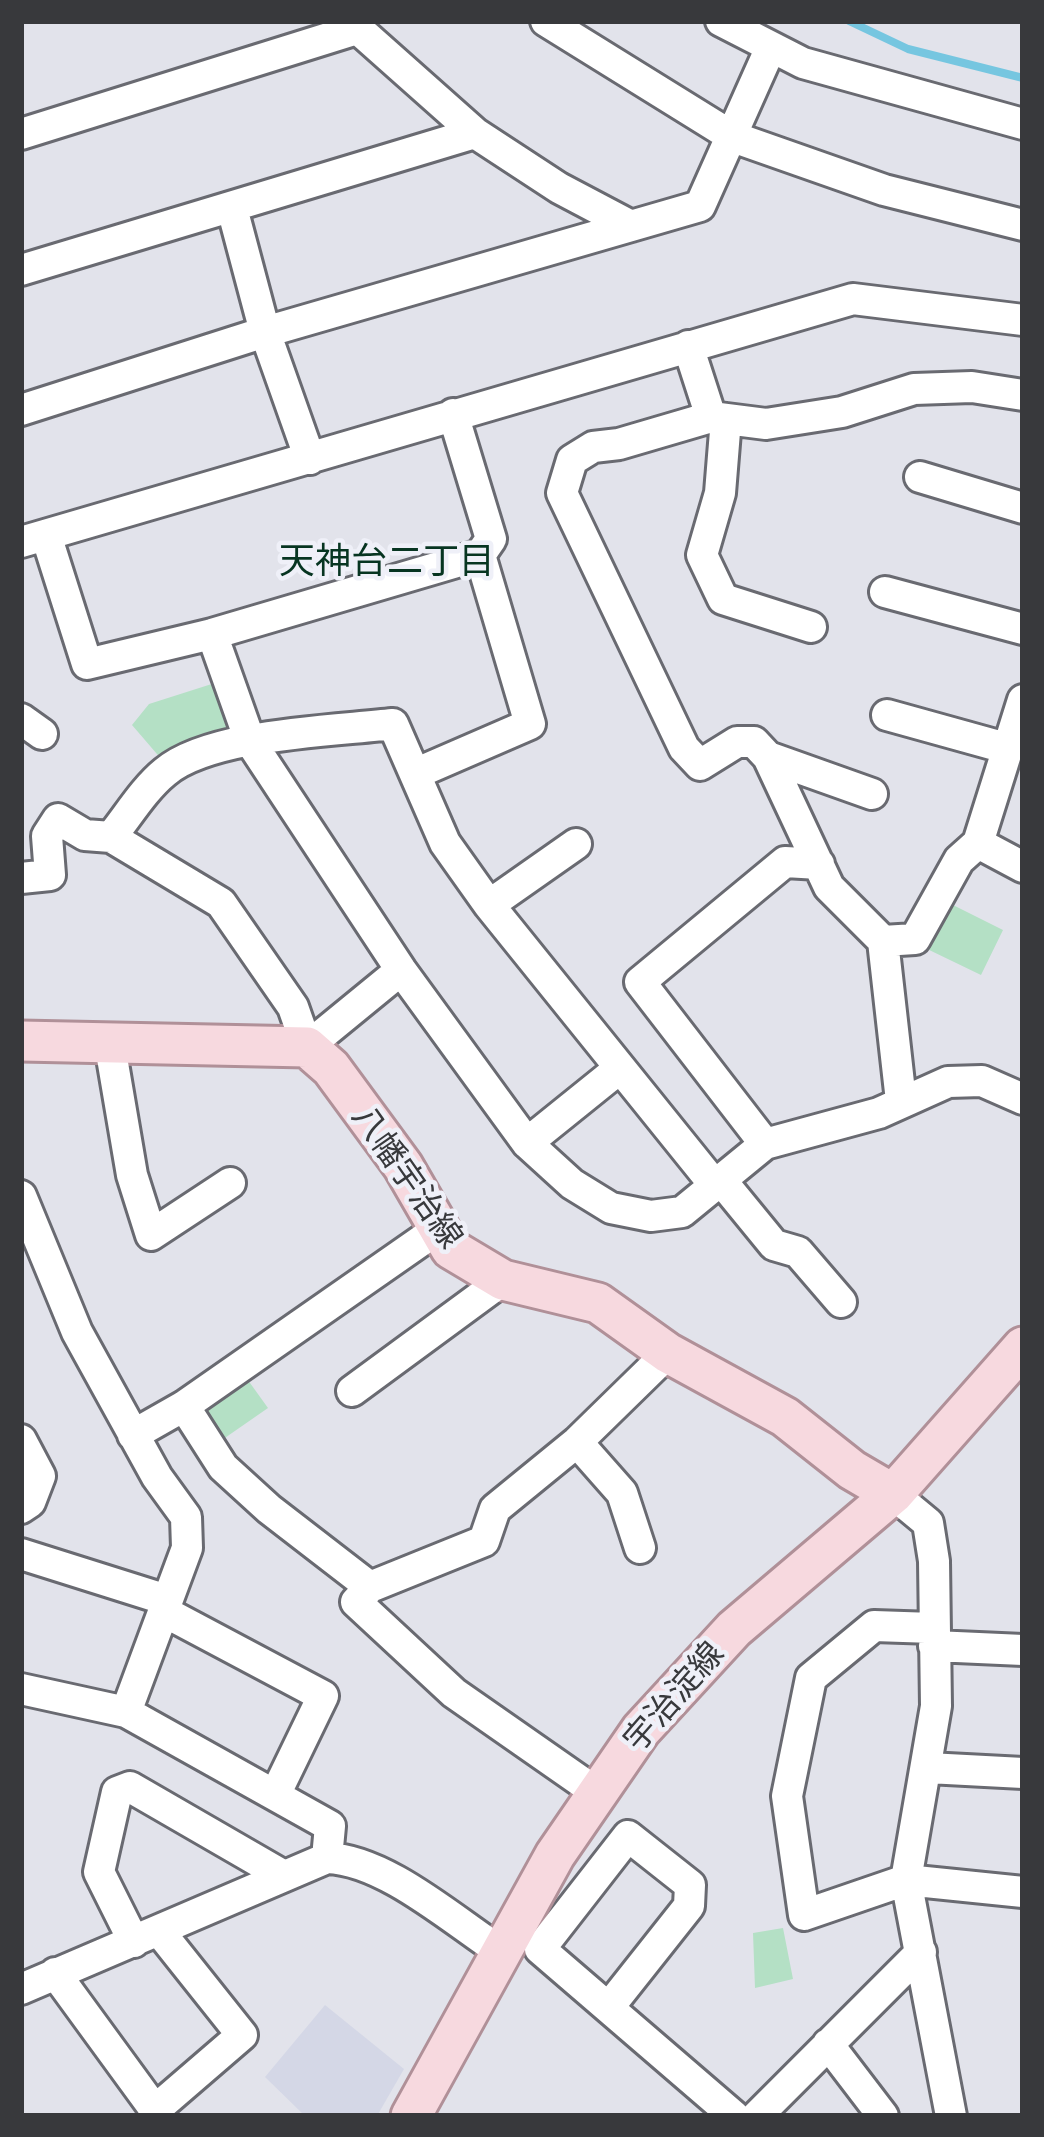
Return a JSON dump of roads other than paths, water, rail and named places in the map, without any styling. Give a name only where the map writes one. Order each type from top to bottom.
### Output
[{"type":"main road","points":[[21,1041],[307,1047]]},
{"type":"main road","name":"八幡宇治線","points":[[307,1047],[331,1068],[403,1166],[451,1249],[502,1280],[598,1303],[668,1353],[785,1417],[852,1470],[893,1494]]},
{"type":"main road","name":"宇治淀線","points":[[411,2116],[520,1941],[596,1792],[692,1671],[734,1629],[893,1494],[1023,1347]]},
{"type":"street","points":[[546,21],[733,137],[884,190],[1023,225]]},
{"type":"street","points":[[721,21],[803,63],[1023,124]]},
{"type":"street","points":[[21,134],[353,25],[475,134],[559,188],[631,226]]},
{"type":"street","points":[[21,410],[266,332],[700,206],[771,47]]},
{"type":"street","points":[[21,270],[475,134]]},
{"type":"street","points":[[232,208],[266,332],[310,459]]},
{"type":"street","points":[[453,414],[491,539],[480,556],[212,634],[87,664],[33,539],[453,414],[853,299],[1023,320]]},
{"type":"street","points":[[688,346],[718,418],[720,493],[702,555],[724,599],[812,627]]},
{"type":"street","points":[[901,1100],[883,941],[830,887],[768,757],[754,742],[737,742],[700,764],[684,748],[562,493],[572,460],[593,447],[718,418],[766,424],[842,412],[914,389],[972,387],[1023,395]]},
{"type":"street","points":[[920,477],[1023,508]]},
{"type":"street","points":[[417,773],[530,724],[480,556]]},
{"type":"street","points":[[885,592],[1023,629]]},
{"type":"street","points":[[212,634],[250,741],[401,970],[527,1143],[572,1184],[611,1208],[651,1216],[682,1211],[765,1144],[878,1113],[948,1082],[982,1082],[1023,1100]]},
{"type":"street","points":[[883,941],[915,938],[959,860],[978,843],[1023,700]]},
{"type":"street","points":[[886,715],[1006,748]]},
{"type":"street","points":[[111,837],[164,772],[194,754],[250,741],[393,724],[445,843],[489,905],[717,1181],[774,1245],[798,1252],[841,1303]]},
{"type":"street","points":[[768,757],[872,794]]},
{"type":"street","points":[[21,878],[50,875],[47,836],[58,819],[85,836],[111,837],[221,903],[293,1007],[307,1047],[401,970]]},
{"type":"street","points":[[978,843],[1023,867]]},
{"type":"street","points":[[489,905],[576,844]]},
{"type":"street","points":[[765,1144],[640,982],[784,862],[819,864]]},
{"type":"street","points":[[110,1040],[131,1175],[151,1235],[230,1183]]},
{"type":"street","points":[[527,1143],[620,1068]]},
{"type":"street","points":[[21,1196],[77,1331],[133,1436],[186,1516],[188,1548],[126,1712]]},
{"type":"street","points":[[133,1436],[184,1406],[438,1229]]},
{"type":"street","points":[[352,1391],[502,1280]]},
{"type":"street","points":[[596,1792],[454,1694],[356,1602],[370,1587],[484,1541],[495,1509],[577,1442],[668,1353]]},
{"type":"street","points":[[184,1406],[223,1467],[269,1510],[370,1587]]},
{"type":"street","points":[[21,1440],[40,1476],[30,1502],[21,1508]]},
{"type":"street","points":[[577,1442],[622,1493],[640,1548]]},
{"type":"street","points":[[893,1494],[928,1523],[934,1562],[936,1706],[906,1880],[951,2116]]},
{"type":"street","points":[[21,1554],[165,1605],[323,1696],[275,1795]]},
{"type":"street","points":[[1023,1650],[874,1626],[811,1678],[787,1796],[804,1915],[906,1880],[1023,1892]]},
{"type":"street","points":[[21,1689],[126,1712],[330,1826],[327,1858]]},
{"type":"street","points":[[928,1768],[1023,1773]]},
{"type":"street","points":[[55,1973],[155,2110],[242,2035],[147,1937],[99,1872],[117,1792],[130,1787],[284,1876]]},
{"type":"street","points":[[520,1941],[628,1836],[690,1886],[689,1906],[609,2007]]},
{"type":"street","points":[[21,1989],[327,1858],[347,1858],[520,1941],[752,2115],[920,1952]]},
{"type":"street","points":[[828,2044],[883,2116]]},
{"type":"waterway","points":[[849,21],[908,49],[1023,78]]},
{"type":"district","name":"天神台二丁目","points":[[387,562]]}]
